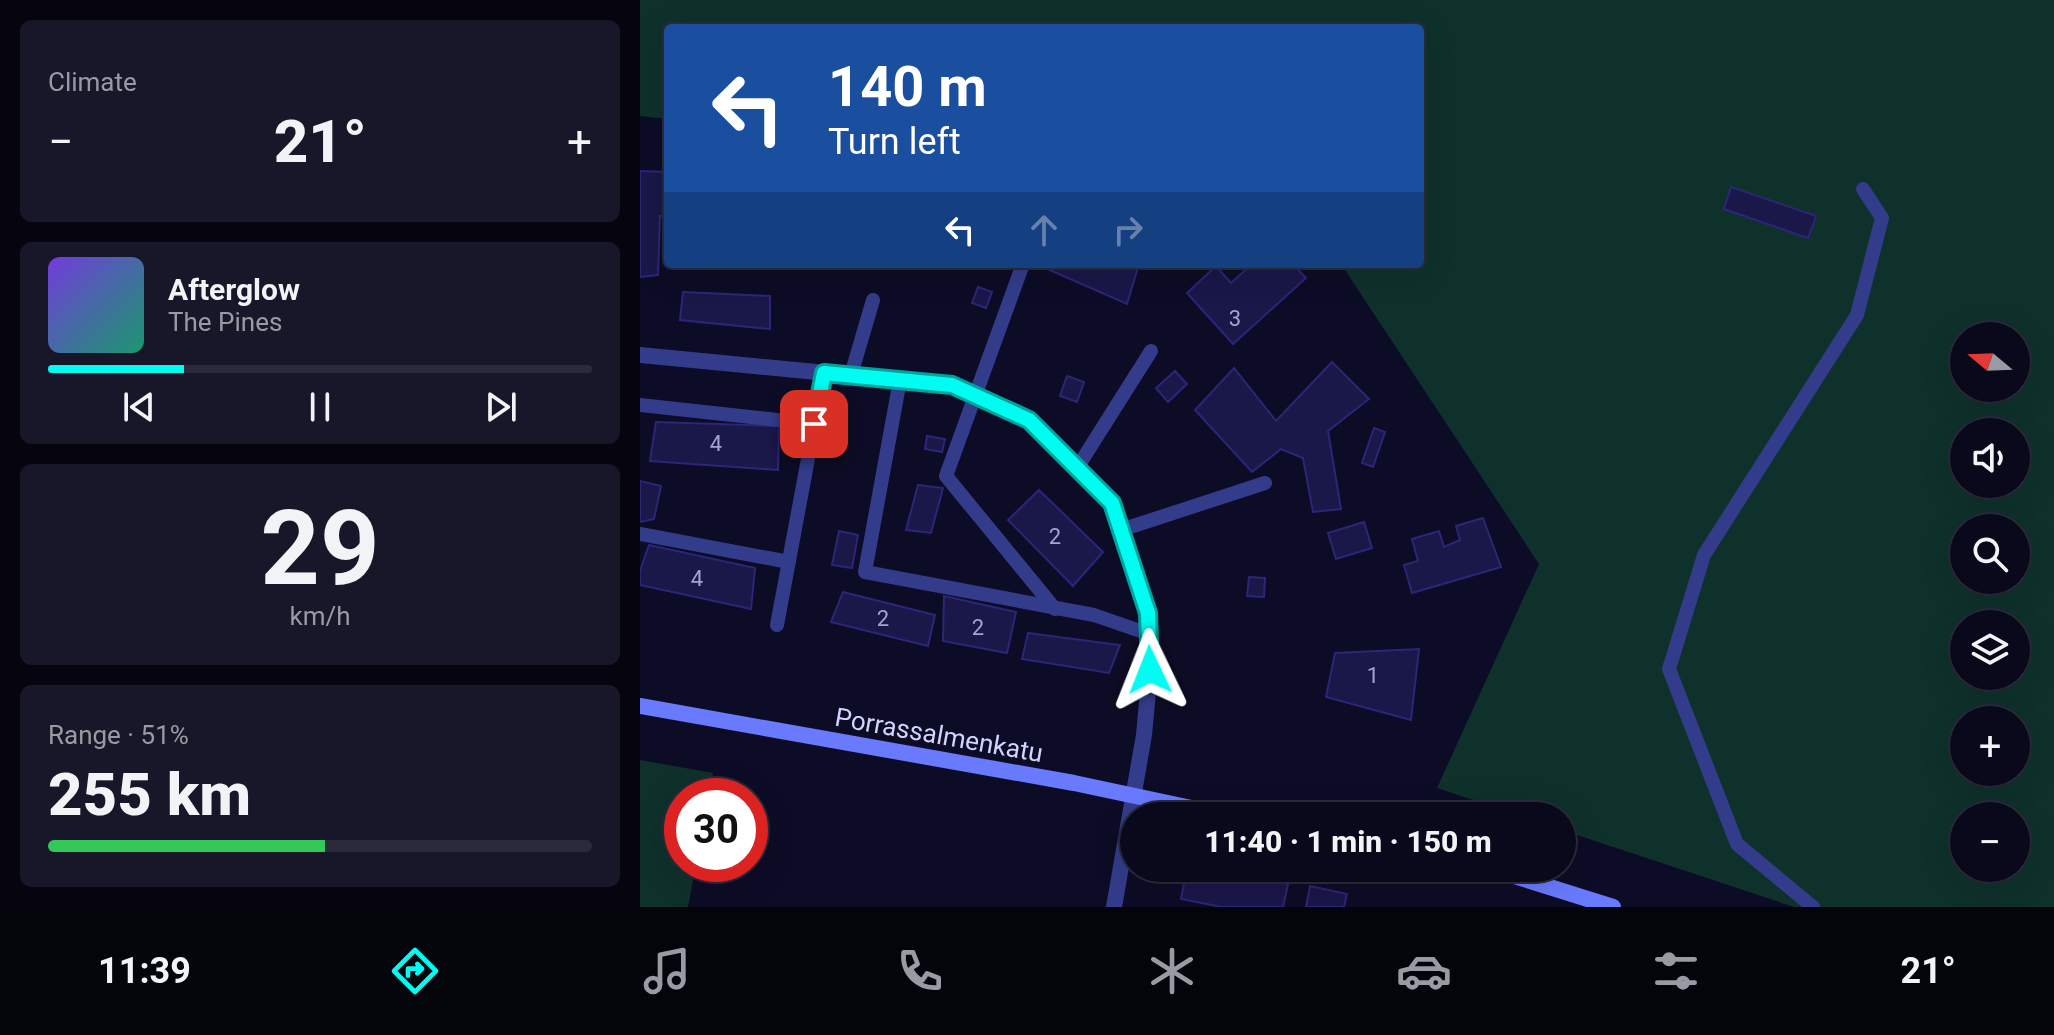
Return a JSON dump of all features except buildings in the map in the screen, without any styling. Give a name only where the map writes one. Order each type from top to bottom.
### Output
[{"type":"street","points":[[640,355],[952,385],[1029,420],[1112,503],[1148,613],[1150,670],[1147,714],[1114,907]]},
{"type":"street","name":"Porrassalmenkatu","points":[[640,706],[1074,783],[1158,802]]},
{"type":"street","points":[[1534,882],[1613,907]]},
{"type":"lane","points":[[1813,907],[1737,844],[1669,669],[1704,555],[1857,315],[1882,218],[1863,189]]},
{"type":"lane","points":[[1022,268],[946,476],[1055,609]]},
{"type":"lane","points":[[851,375],[873,300]]},
{"type":"lane","points":[[1077,468],[1151,351]]},
{"type":"lane","points":[[777,625],[824,373]]},
{"type":"lane","points":[[900,380],[865,572],[1094,615],[1149,634]]},
{"type":"lane","points":[[640,405],[814,424]]},
{"type":"lane","points":[[1121,530],[1265,483]]},
{"type":"lane","points":[[640,534],[789,562]]},
{"type":"green space","points":[[640,0],[2054,0],[2054,907],[1794,907],[1576,835],[1576,802],[1479,802],[1437,788],[1539,564],[1344,268],[1424,268],[1424,24],[664,24],[664,119],[640,116]]},
{"type":"green space","points":[[640,760],[713,773],[712,778],[664,778],[664,882],[693,882],[688,907],[640,907]]},
{"type":"route","points":[[814,424],[824,373],[952,385],[1029,420],[1112,503],[1148,613],[1150,670]]}]
